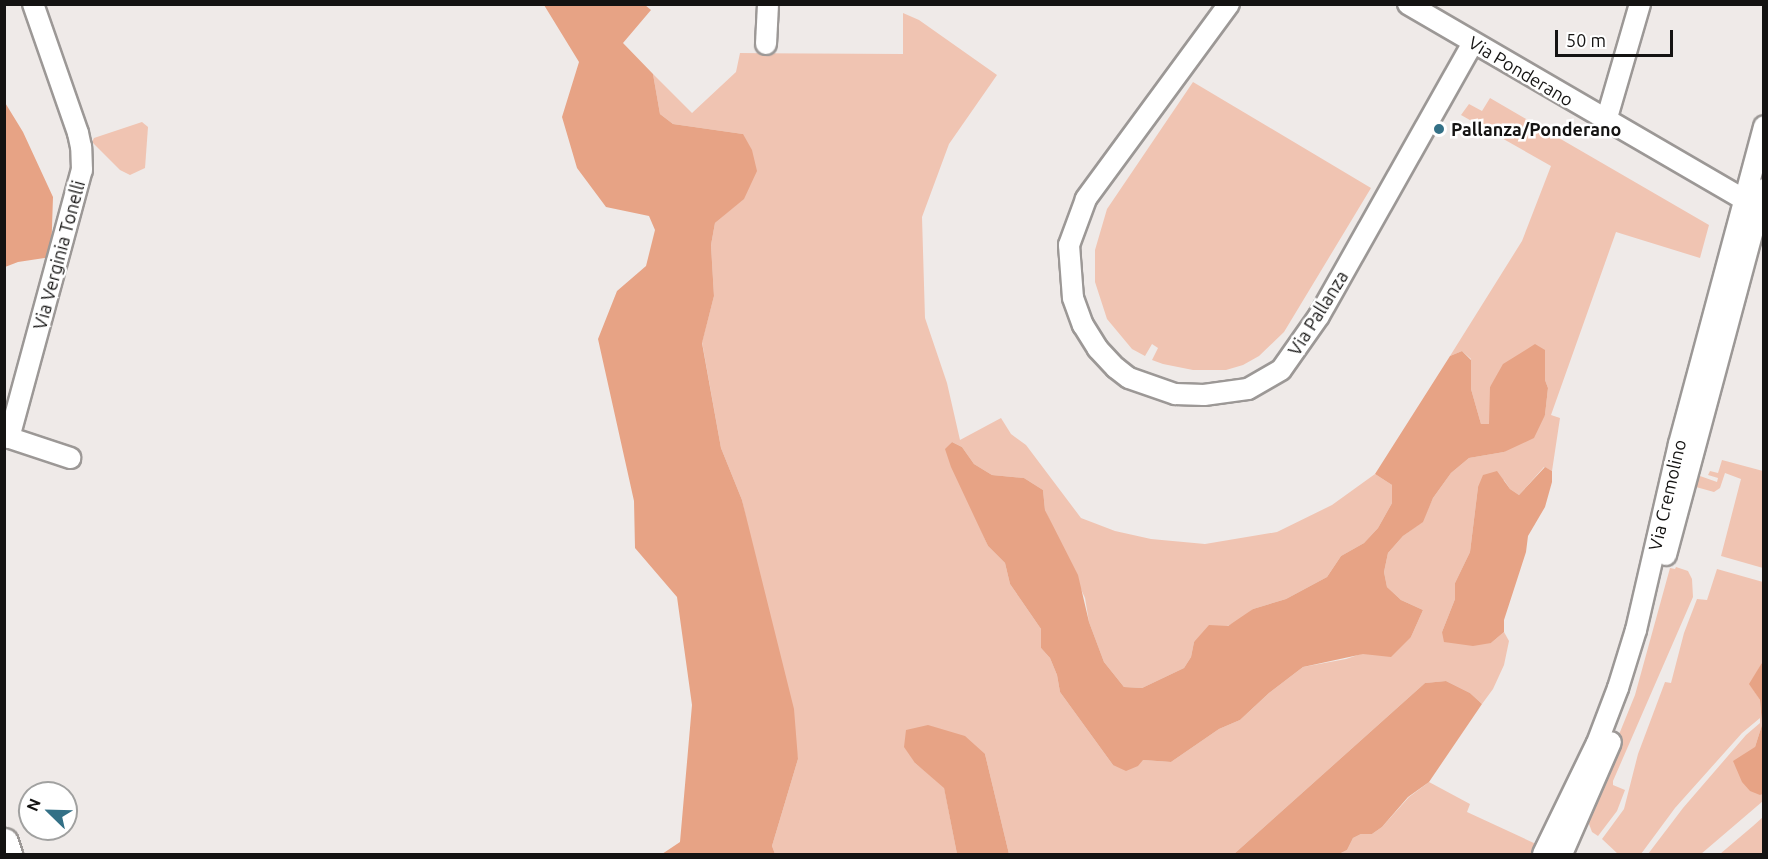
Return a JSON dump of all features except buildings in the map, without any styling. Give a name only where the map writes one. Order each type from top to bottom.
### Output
[{"type":"street","name":"Via Verginia Tonelli","points":[[7,437],[82,170],[78,133],[33,4]]},
{"type":"street","points":[[766,44],[768,4]]},
{"type":"street","name":"Via Pallanza","points":[[1229,4],[1086,199],[1069,245],[1068,262],[1073,298],[1083,325],[1098,349],[1129,378],[1175,394],[1204,395],[1248,389],[1281,370],[1293,356],[1325,305],[1473,43]]},
{"type":"street","name":"Via Ponderano","points":[[1408,4],[1606,122],[1755,199]]},
{"type":"street","points":[[1606,122],[1640,4]]},
{"type":"street","name":"Via Cremolino","points":[[1562,855],[1569,821],[1618,688],[1636,630],[1679,444],[1755,199],[1764,126]]},
{"type":"street","points":[[7,437],[70,458]]},
{"type":"street","name":"Via Cremolino","points":[[1543,855],[1569,821]]},
{"type":"street","points":[[4,842],[8,855]]},
{"type":"shaded area","points":[[544,5],[645,5],[651,10],[623,43],[653,74],[660,114],[673,124],[743,134],[752,150],[757,171],[744,199],[715,223],[711,245],[714,296],[702,343],[721,448],[742,500],[794,709],[798,759],[772,846],[775,854],[662,854],[680,842],[692,705],[677,597],[635,548],[634,501],[598,339],[617,291],[646,266],[655,230],[649,216],[606,207],[577,168],[562,117],[579,62]]},
{"type":"shaded area","points":[[903,13],[919,20],[997,75],[949,144],[922,217],[925,318],[947,383],[960,440],[1001,418],[1011,434],[1026,445],[1081,518],[1115,531],[1151,539],[1205,544],[1277,532],[1332,505],[1375,474],[1392,485],[1392,503],[1378,528],[1364,543],[1341,556],[1327,577],[1286,599],[1253,609],[1240,620],[1194,642],[1191,657],[1184,668],[1142,688],[1124,687],[1104,662],[1089,622],[1085,598],[1045,510],[1043,490],[1024,478],[992,475],[974,464],[962,447],[952,442],[946,449],[988,546],[1005,563],[1010,584],[1041,629],[1041,648],[1050,658],[1057,675],[1060,692],[1113,765],[1143,760],[1171,762],[1219,729],[1240,720],[1269,693],[1303,667],[1346,659],[1411,637],[1423,610],[1401,600],[1387,587],[1384,572],[1388,553],[1403,536],[1422,522],[1433,498],[1451,473],[1469,458],[1504,452],[1545,415],[1548,388],[1545,380],[1545,350],[1490,387],[1490,424],[1481,424],[1471,389],[1471,359],[1462,351],[1450,356],[1522,241],[1551,166],[1461,115],[1469,104],[1482,111],[1490,98],[1709,225],[1700,258],[1616,232],[1551,415],[1560,418],[1552,471],[1544,467],[1519,495],[1510,489],[1504,480],[1478,487],[1470,552],[1455,583],[1455,599],[1442,632],[1491,643],[1504,632],[1509,641],[1504,665],[1493,689],[1482,704],[1470,693],[1446,681],[1425,683],[1234,854],[1009,854],[985,754],[915,763],[944,787],[957,854],[775,854],[772,846],[798,759],[742,500],[721,448],[702,342],[714,296],[711,245],[715,223],[743,199],[743,134],[673,124],[660,114],[653,74],[692,113],[736,72],[740,53],[903,54]]},
{"type":"shaded area","points":[[1193,82],[1371,188],[1284,332],[1259,356],[1243,365],[1226,370],[1193,370],[1163,364],[1152,360],[1158,348],[1152,344],[1145,356],[1132,349],[1107,319],[1095,282],[1095,250],[1107,209]]},
{"type":"shaded area","points":[[4,101],[23,132],[53,197],[51,257],[18,262],[5,267]]},
{"type":"shaded area","points":[[142,122],[148,127],[145,168],[130,175],[120,170],[92,142],[94,138]]},
{"type":"shaded area","points":[[1535,344],[1545,350],[1545,380],[1548,388],[1545,415],[1534,438],[1504,452],[1469,458],[1451,473],[1433,498],[1423,522],[1403,536],[1388,553],[1384,572],[1387,587],[1401,600],[1423,610],[1411,637],[1391,657],[1363,654],[1303,667],[1269,693],[1240,720],[1219,729],[1171,762],[1143,760],[1138,766],[1126,771],[1113,765],[1060,692],[1057,675],[1050,658],[1041,648],[1041,629],[1010,584],[1005,563],[988,546],[951,467],[945,449],[952,442],[962,447],[974,464],[992,475],[1024,478],[1043,490],[1045,510],[1078,575],[1089,622],[1104,662],[1124,687],[1142,688],[1184,668],[1191,657],[1194,642],[1209,625],[1228,626],[1253,609],[1286,599],[1327,577],[1341,556],[1364,543],[1378,528],[1392,503],[1392,485],[1375,474],[1450,356],[1462,351],[1471,360],[1471,389],[1481,424],[1489,424],[1490,387],[1503,364]]},
{"type":"shaded area","points":[[1722,460],[1763,471],[1763,568],[1721,556],[1741,479],[1725,473],[1720,488],[1714,492],[1696,487],[1700,476],[1717,482],[1718,478],[1708,475],[1710,471],[1718,473]]},
{"type":"shaded area","points":[[1545,467],[1552,471],[1552,482],[1545,507],[1528,536],[1526,552],[1504,620],[1504,632],[1491,643],[1473,646],[1444,642],[1442,632],[1455,599],[1455,583],[1470,552],[1478,487],[1483,475],[1497,471],[1510,489],[1519,495]]},
{"type":"shaded area","points":[[1676,567],[1688,571],[1692,579],[1693,597],[1613,781],[1613,785],[1625,790],[1617,811],[1598,836],[1592,832],[1586,816],[1635,695],[1670,568],[1675,569]]},
{"type":"shaded area","points":[[1717,569],[1763,582],[1763,661],[1750,684],[1760,700],[1762,725],[1755,747],[1760,795],[1763,794],[1763,801],[1701,854],[1648,854],[1683,808],[1746,735],[1760,723],[1760,718],[1742,733],[1675,808],[1641,854],[1618,854],[1602,839],[1624,809],[1638,754],[1665,682],[1671,683],[1684,633],[1697,599],[1707,600]]},
{"type":"shaded area","points":[[1763,661],[1764,794],[1760,795],[1750,791],[1742,782],[1733,761],[1755,747],[1762,725],[1760,700],[1749,684]]},
{"type":"shaded area","points":[[1446,681],[1470,693],[1482,704],[1429,782],[1408,797],[1382,827],[1372,834],[1361,834],[1353,838],[1347,850],[1339,854],[1234,854],[1425,683]]},
{"type":"shaded area","points":[[928,725],[965,736],[985,754],[1009,854],[957,854],[944,788],[915,763],[904,747],[906,730]]},
{"type":"shaded area","points":[[1429,782],[1470,804],[1467,812],[1536,844],[1532,854],[1339,854],[1347,850],[1353,838],[1361,834],[1372,834],[1382,827],[1409,797]]},
{"type":"shaded area","points":[[1763,817],[1763,854],[1720,854],[1753,826]]},
{"type":"place","name":"Pallanza/Ponderano","points":[[1439,129]]}]
